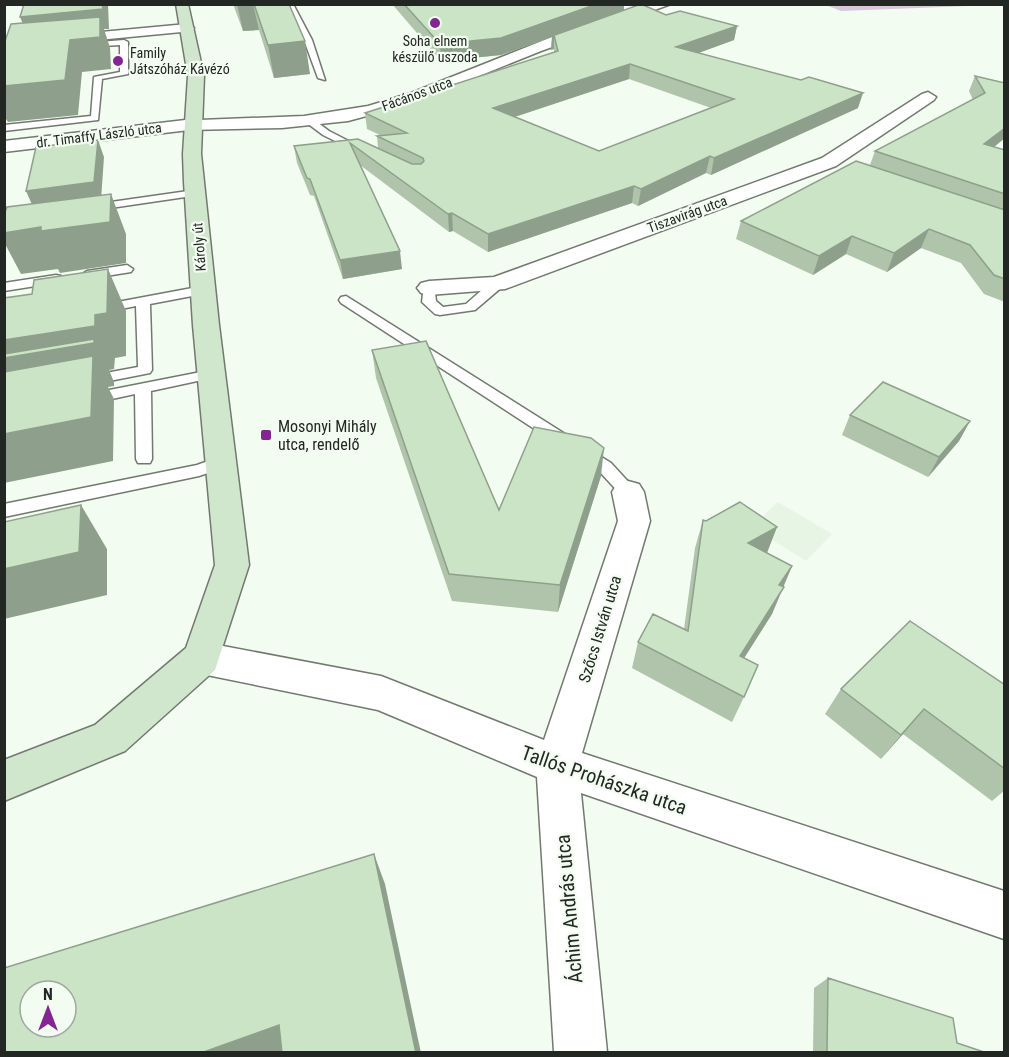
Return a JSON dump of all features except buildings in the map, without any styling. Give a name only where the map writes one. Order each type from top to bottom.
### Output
[{"type":"street","name":"Károly út","points":[[182,4],[196,76],[192,154],[202,290],[232,565],[202,658]]},
{"type":"street","name":"Fácános utca","points":[[194,125],[310,121],[372,111],[585,29],[664,4]]},
{"type":"street","points":[[4,45],[187,28]]},
{"type":"street","name":"Tiszavirág utca","points":[[429,288],[497,284],[829,162],[928,97]]},
{"type":"street","name":"dr. Timaffy László utca","points":[[4,147],[194,125]]},
{"type":"street","points":[[829,162],[850,169]]},
{"type":"street","name":"Szőcs István utca","points":[[557,765],[634,520],[628,492]]},
{"type":"street","points":[[4,781],[110,738],[202,658]]},
{"type":"street","name":"Tallós Prohászka utca","points":[[202,658],[381,693],[557,765],[1005,915]]},
{"type":"street","name":"Áchim András utca","points":[[557,765],[580,1053]]},
{"type":"lane","points":[[289,4],[308,40],[322,78]]},
{"type":"lane","points":[[4,53],[124,42],[124,74],[98,77],[94,136]]},
{"type":"lane","points":[[4,128],[95,117]]},
{"type":"lane","points":[[310,121],[326,134],[377,158]]},
{"type":"lane","points":[[81,209],[195,193]]},
{"type":"lane","points":[[4,286],[127,269]]},
{"type":"lane","points":[[85,311],[143,303],[202,290]]},
{"type":"lane","points":[[346,300],[605,467],[628,492]]},
{"type":"lane","points":[[75,382],[145,370],[143,303]]},
{"type":"lane","points":[[74,401],[211,374]]},
{"type":"lane","points":[[143,389],[144,459]]},
{"type":"lane","points":[[4,511],[199,470],[224,476]]},
{"type":"shaded area","points":[[826,5],[994,5],[841,11]]},
{"type":"shaded area","points":[[778,502],[832,534],[806,561],[751,527]]},
{"type":"place","name":"Soha elnem készülő uszoda","points":[[435,23]]},
{"type":"place","name":"Family Játszóház Kávézó","points":[[118,61]]},
{"type":"place","name":"Mosonyi Mihály utca, rendelő","points":[[266,435]]}]
